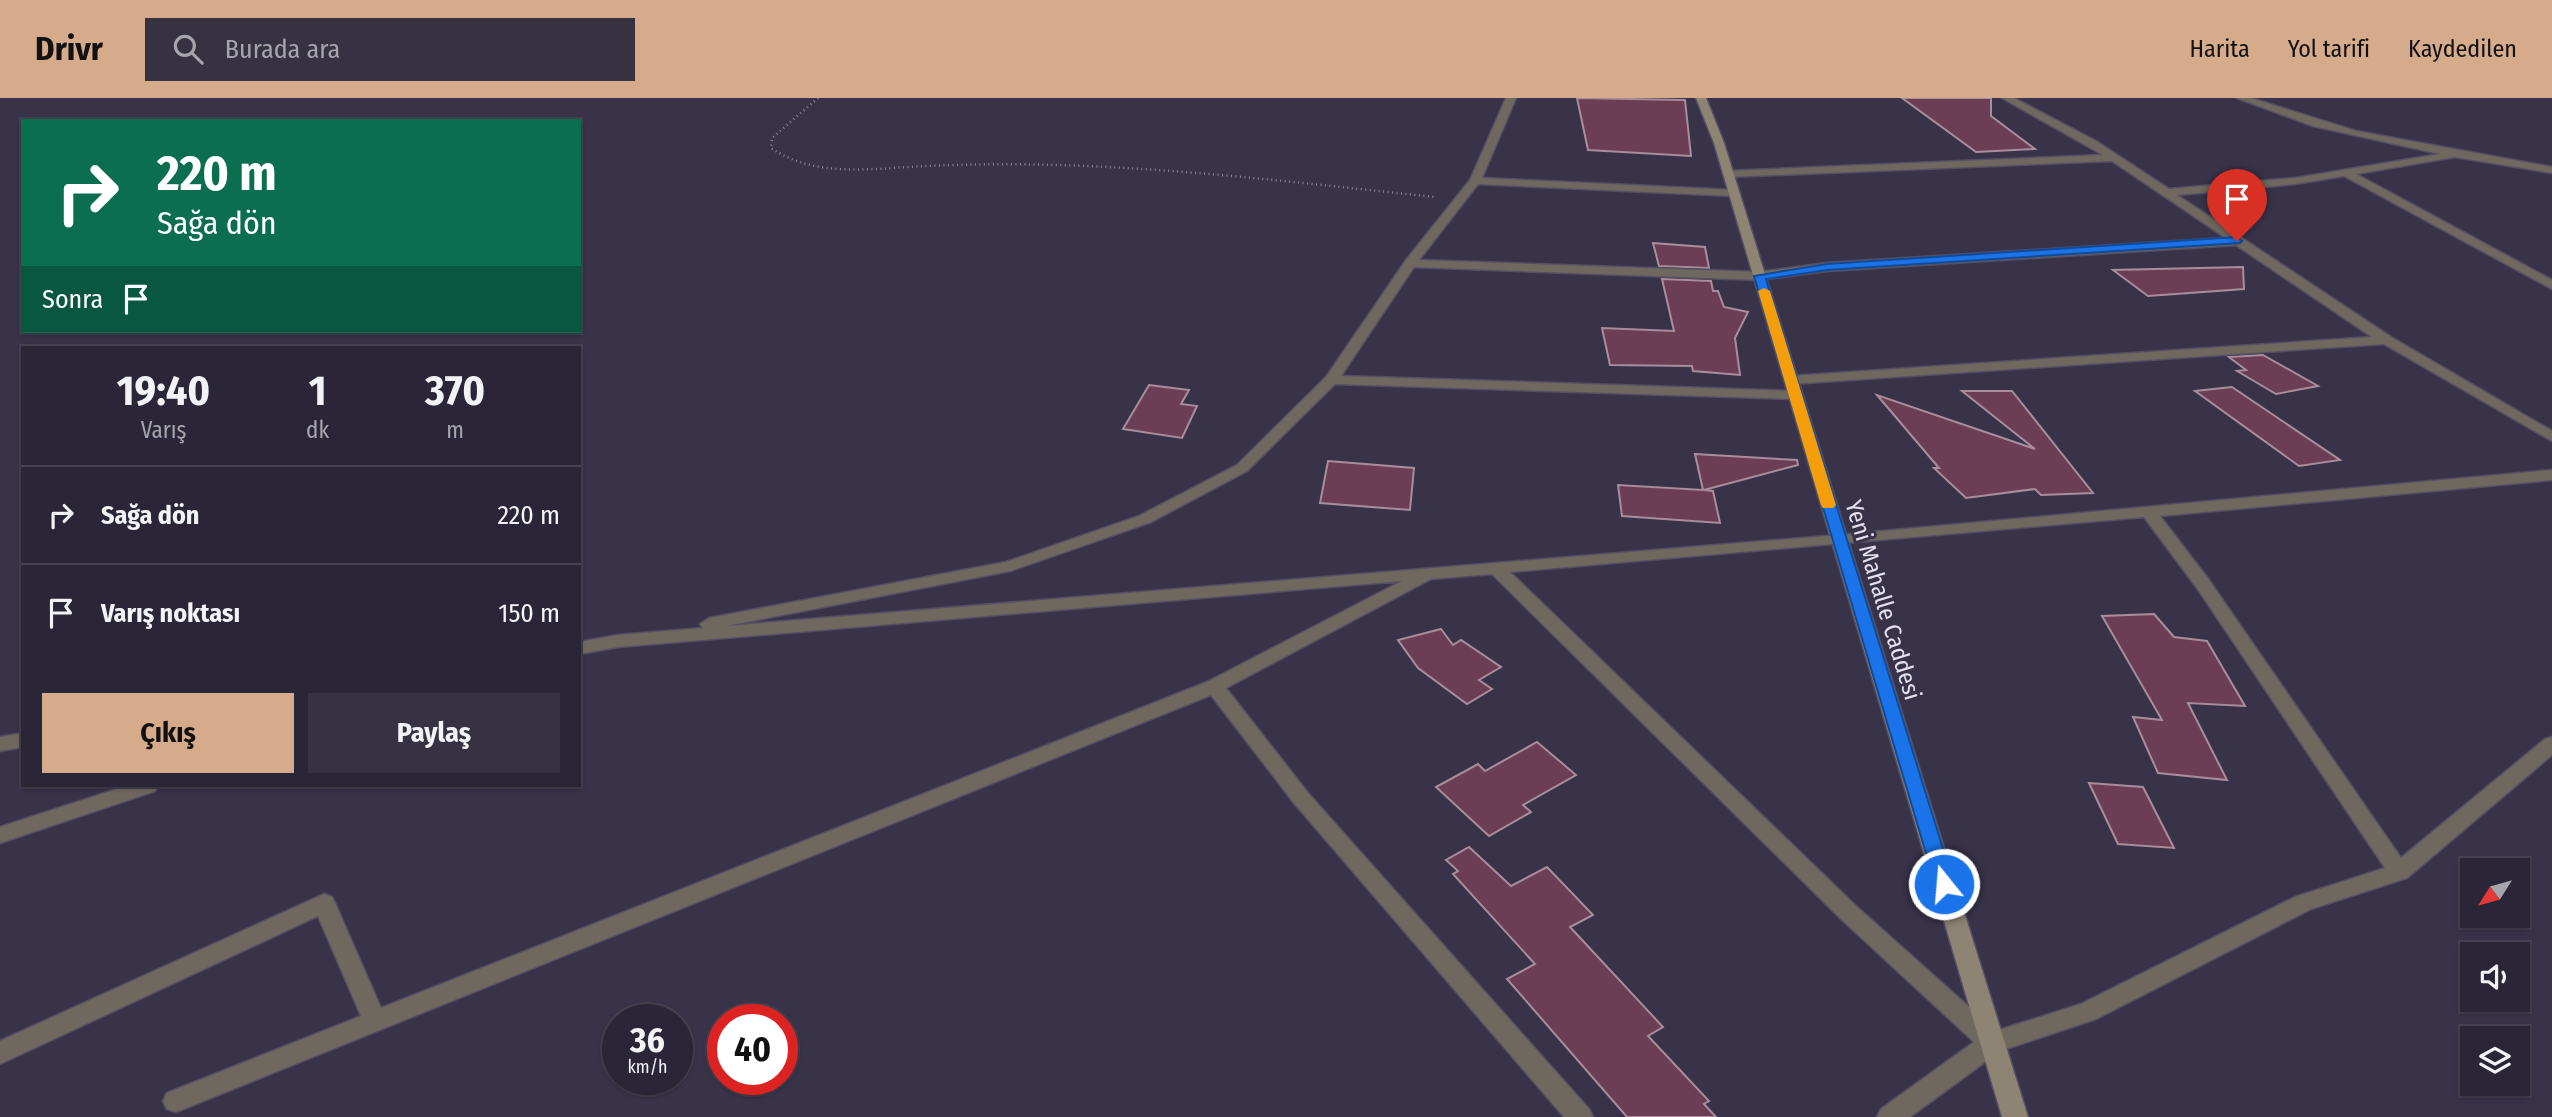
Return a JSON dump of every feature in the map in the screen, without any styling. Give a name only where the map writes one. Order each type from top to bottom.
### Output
[{"type":"street","points":[[581,648],[1010,566],[1145,519],[1242,468],[1331,380],[1410,263],[1475,181],[1511,98]]},
{"type":"street","name":"Yeni Mahalle Caddesi","points":[[1701,98],[1734,193],[2015,1117]]},
{"type":"street","points":[[2007,98],[2114,158],[2386,340],[2552,437]]},
{"type":"street","points":[[2242,98],[2281,115],[2354,133],[2552,170]]},
{"type":"street","points":[[2165,193],[2295,181],[2462,153]]},
{"type":"street","points":[[1728,174],[2114,158]]},
{"type":"street","points":[[2532,167],[2552,175]]},
{"type":"street","points":[[2346,173],[2552,285]]},
{"type":"street","points":[[1475,181],[1734,193]]},
{"type":"street","points":[[1410,263],[1759,276],[1827,267],[2237,241]]},
{"type":"street","points":[[1331,380],[1793,387],[2386,340]]},
{"type":"street","points":[[581,652],[618,641],[1839,540],[2552,475]]},
{"type":"street","points":[[2149,512],[2203,584],[2399,872]]},
{"type":"street","points":[[1496,568],[1848,912],[1992,1043]]},
{"type":"street","points":[[176,1101],[1214,686],[1431,574]]},
{"type":"street","points":[[1214,686],[1301,798],[1580,1117]]},
{"type":"street","points":[[0,744],[21,740]]},
{"type":"street","points":[[1890,1117],[1992,1043],[2088,1012],[2303,903],[2399,872],[2552,744]]},
{"type":"street","points":[[0,835],[145,787]]},
{"type":"street","points":[[0,1053],[324,903],[374,1021]]},
{"type":"path","points":[[818,98],[772,138],[771,148],[784,160],[810,167],[858,169],[1022,162],[1164,168],[1460,200]]},
{"type":"building","points":[[1577,98],[1685,100],[1691,156],[1588,150]]},
{"type":"building","points":[[1902,98],[1991,98],[1991,116],[2035,149],[1976,152]]},
{"type":"building","points":[[1653,243],[1705,247],[1709,268],[1659,266]]},
{"type":"building","points":[[2243,267],[2244,289],[2148,296],[2113,270]]},
{"type":"building","points":[[1662,279],[1711,281],[1713,291],[1718,291],[1724,307],[1748,312],[1735,338],[1740,375],[1693,371],[1692,366],[1610,365],[1602,328],[1674,331]]},
{"type":"building","points":[[2263,355],[2318,386],[2276,394],[2237,371],[2246,370],[2229,357]]},
{"type":"building","points":[[1149,385],[1189,390],[1181,404],[1197,406],[1182,438],[1123,429]]},
{"type":"building","points":[[2232,387],[2340,460],[2299,466],[2195,391]]},
{"type":"building","points":[[1962,391],[2012,391],[2093,493],[2041,495],[2035,489],[1966,498],[1934,468],[1939,468],[1877,395],[2035,449]]},
{"type":"building","points":[[1695,454],[1797,460],[1798,465],[1704,490],[1713,491],[1720,523],[1622,516],[1618,485],[1703,490]]},
{"type":"building","points":[[1328,461],[1414,468],[1410,510],[1320,503]]},
{"type":"building","points":[[2154,614],[2174,637],[2207,641],[2245,706],[2188,703],[2227,780],[2158,773],[2133,717],[2162,720],[2102,616]]},
{"type":"building","points":[[1441,629],[1453,645],[1461,640],[1501,667],[1479,680],[1492,689],[1467,704],[1418,668],[1398,640]]},
{"type":"building","points":[[1537,742],[1576,775],[1523,805],[1531,812],[1489,836],[1436,787],[1478,764],[1485,771]]},
{"type":"building","points":[[2089,783],[2143,787],[2174,848],[2118,844]]},
{"type":"building","points":[[1469,847],[1511,886],[1547,867],[1593,915],[1570,927],[1663,1027],[1648,1036],[1709,1101],[1704,1104],[1716,1117],[1627,1117],[1507,979],[1535,964],[1453,874],[1458,871],[1446,860]]},
{"type":"slow traffic","points":[[1764,291],[1828,505]]},
{"type":"route","points":[[1944,884],[1759,276],[1827,267],[2237,241]]}]
